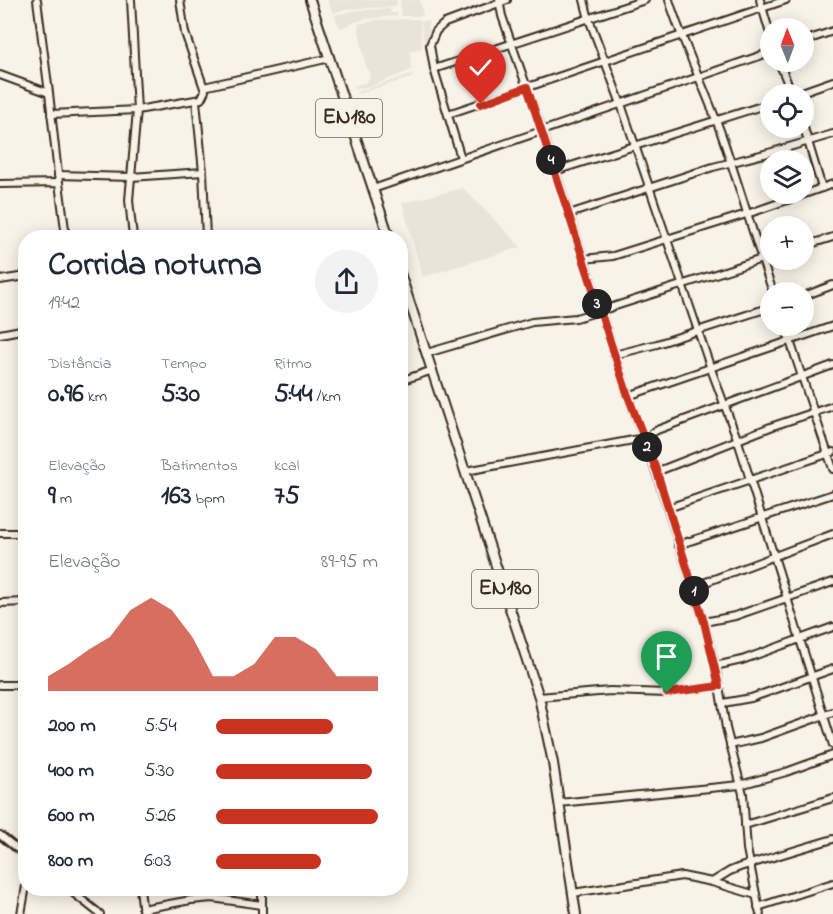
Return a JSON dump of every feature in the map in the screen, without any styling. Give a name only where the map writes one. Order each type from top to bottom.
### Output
[{"type":"main road","name":"EN180","points":[[310,0],[373,189],[383,230]]},
{"type":"main road","name":"EN180","points":[[408,297],[539,697],[559,803],[576,914]]},
{"type":"street","points":[[37,0],[65,230]]},
{"type":"street","points":[[131,0],[137,110],[131,177],[132,230]]},
{"type":"street","points":[[51,114],[137,110],[196,101],[204,96],[204,87],[185,33],[180,0]]},
{"type":"street","points":[[461,158],[434,69],[430,45],[441,25],[507,0]]},
{"type":"street","points":[[584,0],[684,284],[711,369],[726,405],[833,745]]},
{"type":"street","points":[[434,69],[645,0]]},
{"type":"street","points":[[669,0],[680,36],[717,121],[760,256]]},
{"type":"street","points":[[760,0],[765,18]]},
{"type":"street","points":[[448,114],[786,0]]},
{"type":"street","points":[[499,2],[614,355],[657,472],[704,622],[740,785],[750,864],[759,910],[833,883]]},
{"type":"street","points":[[814,38],[833,31]]},
{"type":"street","points":[[373,189],[760,56]]},
{"type":"street","points":[[204,87],[330,58]]},
{"type":"street","points":[[0,75],[50,93]]},
{"type":"street","points":[[814,87],[833,81]]},
{"type":"street","points":[[196,101],[206,230]]},
{"type":"street","points":[[555,171],[760,107]]},
{"type":"street","points":[[569,214],[650,189],[713,166],[833,134]]},
{"type":"street","points":[[808,138],[822,188]]},
{"type":"street","points":[[58,175],[131,177],[203,172]]},
{"type":"street","points":[[0,184],[59,183]]},
{"type":"street","points":[[583,259],[613,256],[833,184]]},
{"type":"street","points":[[814,243],[833,237]]},
{"type":"street","points":[[427,353],[532,322],[576,318],[760,259]]},
{"type":"street","points":[[0,280],[18,277]]},
{"type":"street","points":[[814,292],[833,285]]},
{"type":"street","points":[[614,355],[657,344],[760,310]]},
{"type":"street","points":[[628,396],[833,326]]},
{"type":"street","points":[[0,334],[18,331]]},
{"type":"street","points":[[788,336],[831,453],[833,469]]},
{"type":"street","points":[[466,471],[644,438],[657,430],[833,365]]},
{"type":"street","points":[[408,378],[433,370]]},
{"type":"street","points":[[657,472],[833,406]]},
{"type":"street","points":[[668,508],[831,453]]},
{"type":"street","points":[[678,544],[833,494]]},
{"type":"street","points":[[0,533],[18,533]]},
{"type":"street","points":[[693,587],[833,534]]},
{"type":"street","points":[[704,622],[735,616],[833,582]]},
{"type":"street","points":[[0,603],[18,602]]},
{"type":"street","points":[[715,666],[742,660],[833,627]]},
{"type":"street","points":[[723,703],[751,698],[833,669]]},
{"type":"street","points":[[0,685],[18,685]]},
{"type":"street","points":[[539,697],[610,691],[667,693],[719,686]]},
{"type":"street","points":[[730,745],[761,738],[833,712]]},
{"type":"street","points":[[559,803],[740,785],[833,755]]},
{"type":"street","points":[[745,825],[833,798]]},
{"type":"street","points":[[0,835],[18,850]]},
{"type":"street","points":[[712,882],[730,871],[833,839]]},
{"type":"street","points":[[573,893],[682,876],[756,895]]},
{"type":"street","points":[[21,914],[24,896]]},
{"type":"street","points":[[77,896],[100,914]]},
{"type":"street","points":[[141,896],[143,911],[191,900],[212,898],[262,905]]},
{"type":"street","points":[[262,896],[262,914]]},
{"type":"shaded area","points":[[327,0],[397,0],[396,7],[345,9],[333,13]]},
{"type":"shaded area","points":[[400,0],[420,0],[423,16],[401,16]]},
{"type":"shaded area","points":[[390,9],[391,13],[397,13],[397,16],[364,19],[340,28],[334,15],[359,10]]},
{"type":"shaded area","points":[[420,19],[422,48],[410,51],[411,70],[372,86],[355,89],[354,86],[367,82],[370,75],[365,63],[358,24],[377,20]]},
{"type":"shaded area","points":[[421,21],[428,21],[431,40],[428,42],[428,48],[432,64],[425,50]]},
{"type":"shaded area","points":[[412,74],[413,77],[357,94],[357,92]]},
{"type":"shaded area","points":[[463,188],[521,247],[423,277],[402,203]]},
{"type":"route","points":[[481,104],[527,87],[628,396],[657,472],[701,614],[719,686],[667,693]]}]
